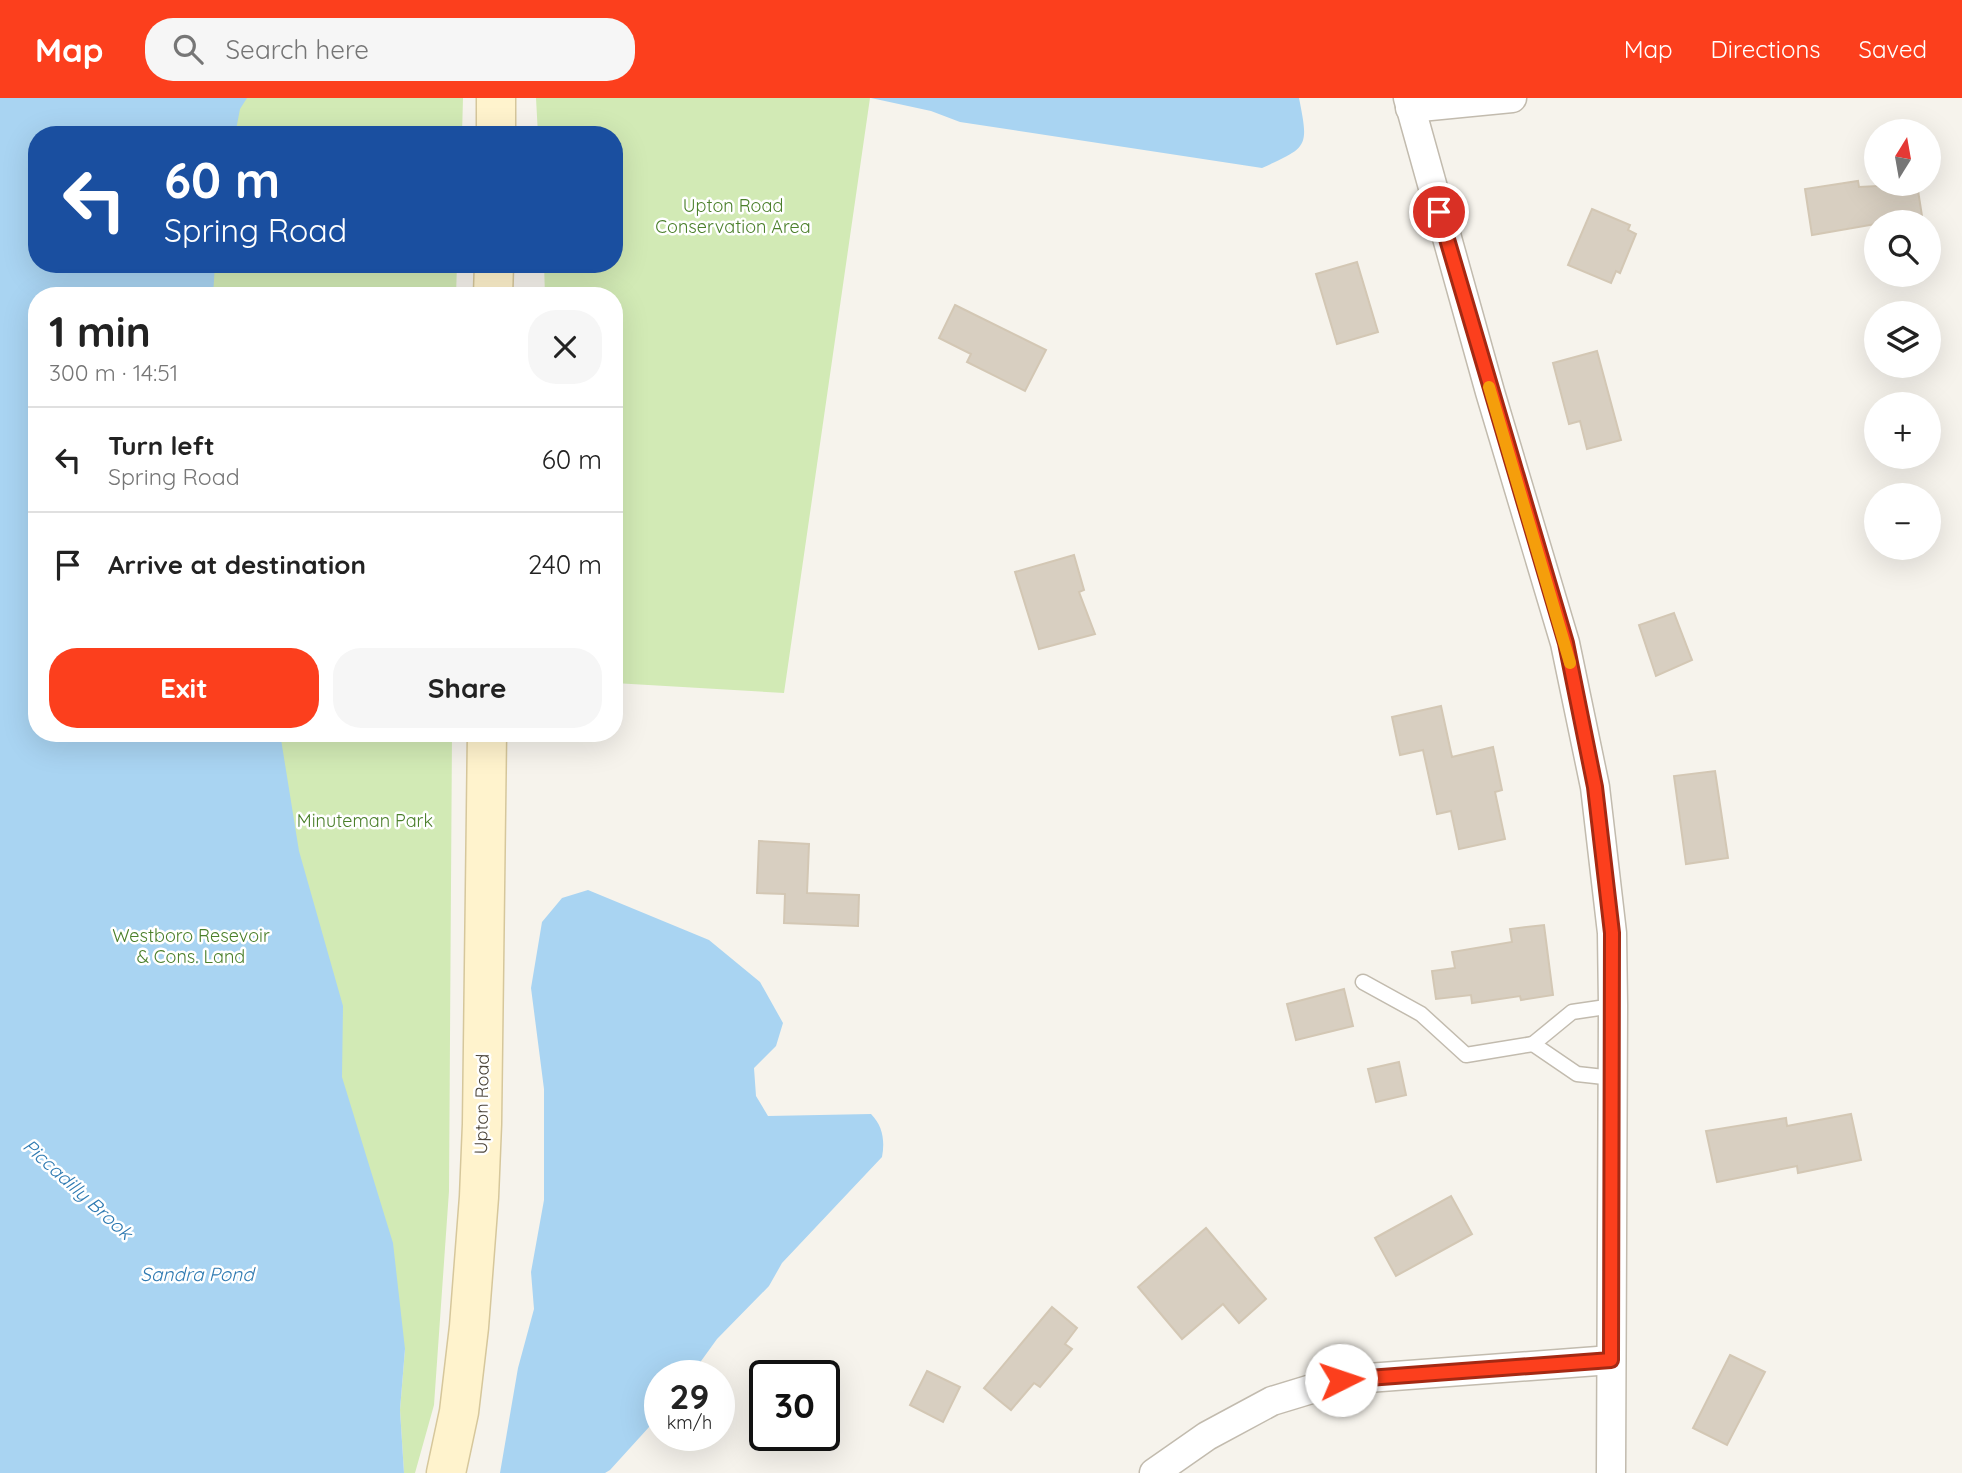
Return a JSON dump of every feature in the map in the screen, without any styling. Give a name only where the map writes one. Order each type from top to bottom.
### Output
[{"type":"main road","points":[[496,98],[496,126]]},
{"type":"main road","name":"Upton Road","points":[[446,1473],[459,1412],[469,1327],[479,1185],[487,742]]},
{"type":"street","points":[[1512,98],[1409,103],[1490,392],[1566,643],[1595,787],[1612,933],[1611,1473]]},
{"type":"street","points":[[1154,1473],[1207,1436],[1272,1402],[1341,1380],[1611,1360]]},
{"type":"lane","points":[[1363,982],[1421,1014],[1466,1055],[1533,1044],[1572,1012],[1613,1006]]},
{"type":"lane","points":[[1533,1044],[1577,1073],[1613,1078]]},
{"type":"green space","name":"Sandra Pond","points":[[0,98],[463,98],[462,126],[28,126],[28,273],[457,273],[456,287],[28,287],[28,742],[452,742],[449,1191],[434,1405],[415,1473],[404,1473],[400,1410],[405,1349],[0,1473]]},
{"type":"green space","name":"Upton Road Conservation Area","points":[[536,98],[870,98],[784,693],[623,684],[623,287],[545,287],[544,273],[623,273],[623,126],[538,126]]},
{"type":"water","name":"Sandra Pond","points":[[0,98],[247,98],[240,109],[237,126],[28,126],[28,273],[214,273],[214,287],[28,287],[28,742],[281,742],[299,851],[343,1006],[342,1077],[393,1243],[405,1349],[400,1410],[404,1473],[0,1473]]},
{"type":"water","points":[[871,98],[1299,98],[1304,137],[1297,150],[1262,168],[960,122],[931,111]]},
{"type":"water","points":[[588,890],[709,940],[760,982],[783,1023],[776,1046],[754,1068],[756,1096],[768,1116],[871,1114],[882,1134],[882,1157],[782,1263],[769,1286],[717,1339],[702,1360],[644,1360],[644,1433],[610,1470],[605,1473],[500,1473],[518,1368],[534,1309],[531,1272],[544,1200],[544,1089],[531,988],[542,922],[562,898]]},
{"type":"building","points":[[1858,181],[1859,187],[1864,187],[1864,196],[1919,196],[1921,210],[1864,210],[1864,226],[1812,235],[1805,189]]},
{"type":"building","points":[[1592,209],[1630,225],[1628,230],[1636,234],[1620,273],[1616,271],[1611,283],[1568,265]]},
{"type":"building","points":[[1357,262],[1378,332],[1337,344],[1316,274]]},
{"type":"building","points":[[955,305],[1046,350],[1025,391],[967,362],[971,354],[939,338]]},
{"type":"building","points":[[1597,351],[1621,440],[1587,449],[1580,421],[1569,424],[1553,363]]},
{"type":"building","points":[[1074,555],[1084,590],[1079,592],[1095,634],[1039,649],[1015,572]]},
{"type":"building","points":[[1674,613],[1692,660],[1656,676],[1639,625]]},
{"type":"building","points":[[1441,706],[1452,757],[1493,747],[1502,790],[1495,792],[1505,839],[1459,849],[1451,811],[1437,814],[1423,750],[1400,755],[1392,717]]},
{"type":"building","points":[[1715,771],[1728,858],[1686,864],[1674,776]]},
{"type":"building","points":[[759,841],[809,844],[807,893],[859,895],[858,926],[784,923],[785,894],[757,893]]},
{"type":"building","points":[[1544,925],[1553,995],[1521,1000],[1520,996],[1472,1003],[1471,995],[1436,999],[1432,971],[1455,968],[1452,952],[1512,942],[1510,929]]},
{"type":"building","points":[[1344,989],[1353,1026],[1296,1040],[1287,1004]]},
{"type":"building","points":[[1399,1062],[1406,1095],[1376,1102],[1368,1069]]},
{"type":"building","points":[[1851,1114],[1861,1160],[1798,1173],[1797,1166],[1717,1182],[1706,1131],[1786,1118],[1787,1126]]},
{"type":"building","points":[[1451,1196],[1472,1234],[1396,1276],[1375,1238]]},
{"type":"building","points":[[1206,1228],[1266,1299],[1239,1323],[1223,1304],[1182,1339],[1138,1287]]},
{"type":"building","points":[[1052,1307],[1077,1328],[1065,1344],[1072,1349],[1040,1387],[1034,1383],[1011,1410],[984,1388]]},
{"type":"building","points":[[1730,1355],[1765,1372],[1727,1445],[1693,1428]]},
{"type":"building","points":[[927,1371],[960,1387],[943,1422],[910,1405]]},
{"type":"slow traffic","points":[[1489,387],[1570,663]]},
{"type":"route","points":[[1341,1380],[1611,1360],[1612,933],[1595,787],[1566,643],[1439,212]]},
{"type":"park label","name":"Minuteman Park","points":[[365,821]]},
{"type":"park label","name":"Westboro Resevoir & Cons. Land","points":[[191,946]]},
{"type":"water label","name":"Piccadilly Brook","points":[[78,1189]]}]
